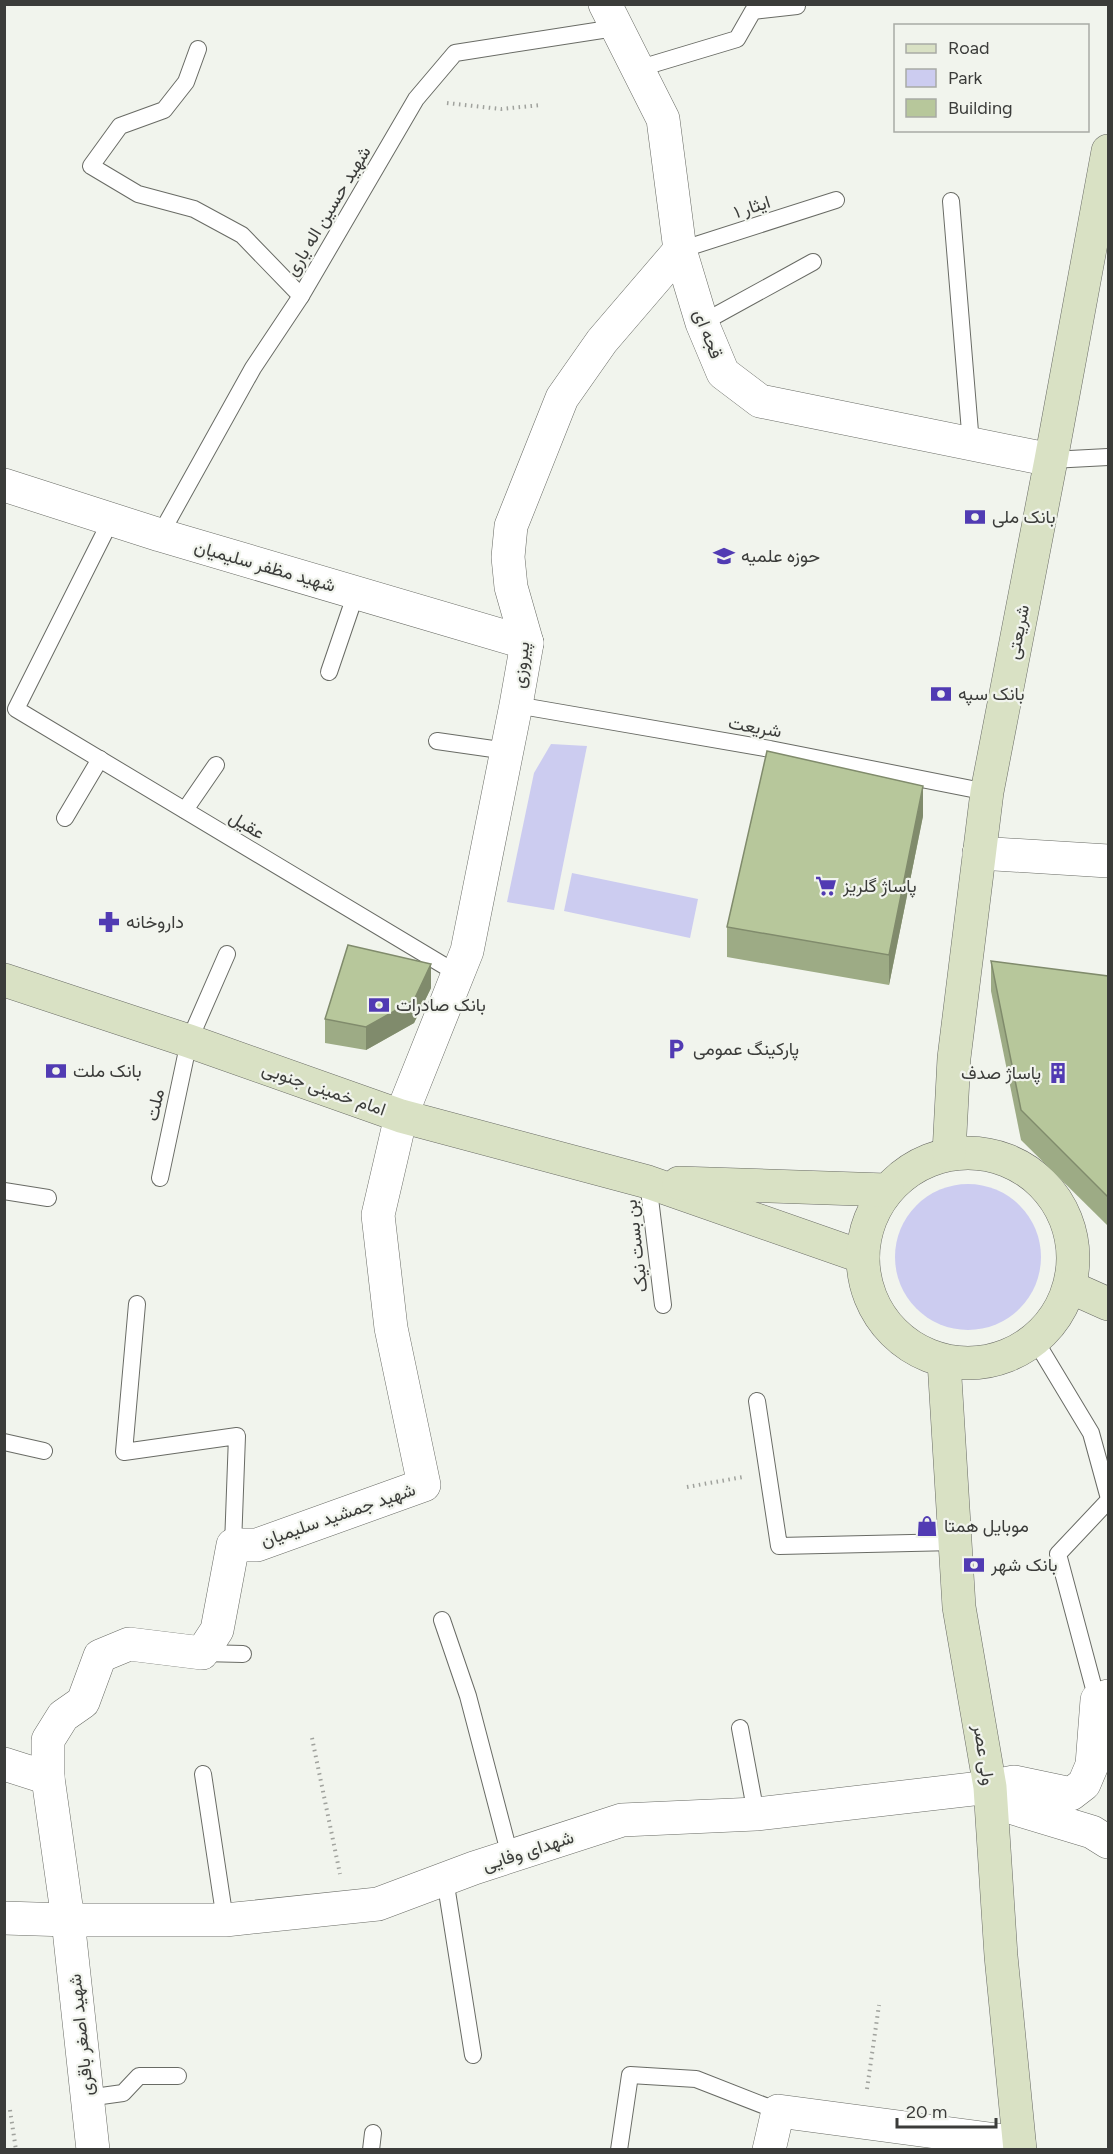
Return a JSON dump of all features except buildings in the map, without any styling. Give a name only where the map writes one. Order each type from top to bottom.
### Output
[{"type":"main road","name":"شریعتی","points":[[949,1153],[954,1058],[987,792],[1108,151]]},
{"type":"main road","name":"امام خمینی جنوبی","points":[[4,980],[189,1041],[401,1116],[648,1182]]},
{"type":"main road","points":[[985,1152],[1019,1164],[1047,1186],[1066,1216],[1074,1252],[1070,1287],[1057,1316],[1035,1340],[1008,1356],[977,1364],[945,1361],[912,1347],[886,1324],[869,1292],[862,1257],[866,1233],[874,1210],[887,1190],[915,1166],[949,1153],[985,1152]]},
{"type":"main road","points":[[648,1182],[887,1190]]},
{"type":"main road","points":[[648,1182],[862,1257]]},
{"type":"main road","points":[[1070,1287],[1108,1304]]},
{"type":"main road","name":"ولی عصر","points":[[945,1361],[959,1607],[990,1787],[1001,1956],[1019,2146]]},
{"type":"street","name":"قجه ای","points":[[610,16],[663,119],[680,250],[702,323],[723,373],[760,401],[1051,460]]},
{"type":"street","name":"پیروزی","points":[[401,1116],[467,951],[516,705],[527,643],[510,577],[508,557],[511,526],[562,398],[602,341],[680,250]]},
{"type":"street","name":"شهید مظفر سلیمیان","points":[[4,485],[160,535],[527,643]]},
{"type":"street","points":[[979,853],[1108,861]]},
{"type":"street","name":"شهید جمشید سلیمیان","points":[[233,1545],[257,1545],[424,1485],[391,1328],[378,1215],[401,1116]]},
{"type":"street","points":[[68,1920],[48,1778],[48,1740],[63,1716],[83,1702],[100,1656],[129,1644],[202,1653],[217,1630],[233,1545]]},
{"type":"street","points":[[1100,1837],[1084,1784],[1092,1765],[1103,1698]]},
{"type":"street","points":[[4,1764],[48,1778]]},
{"type":"street","name":"شهدای وفایی","points":[[4,1918],[225,1920],[378,1904],[510,1856],[622,1820],[756,1814],[990,1787],[1014,1782],[1071,1794],[1084,1784]]},
{"type":"street","points":[[990,1787],[1013,1808],[1100,1837]]},
{"type":"street","name":"شهید اصغر باقری","points":[[68,1920],[93,2150]]},
{"type":"street","points":[[769,2150],[777,2111],[1019,2146]]},
{"type":"lane","points":[[637,69],[737,39],[753,11],[797,6]]},
{"type":"lane","name":"شهید حسین اله یاری","points":[[160,535],[253,368],[301,296],[416,99],[455,53],[610,16]]},
{"type":"lane","points":[[198,49],[186,81],[164,110],[120,126],[92,166],[138,194],[194,209],[242,236],[301,296]]},
{"type":"lane","name":"ایثار ۱","points":[[680,250],[836,200]]},
{"type":"lane","points":[[951,201],[971,444]]},
{"type":"lane","points":[[702,323],[813,262]]},
{"type":"lane","points":[[1051,460],[1108,457]]},
{"type":"lane","name":"عقیل","points":[[111,520],[16,709],[458,974]]},
{"type":"lane","points":[[329,672],[356,592]]},
{"type":"lane","name":"شریعت","points":[[516,705],[770,749],[987,792]]},
{"type":"lane","points":[[437,741],[507,751]]},
{"type":"lane","points":[[65,818],[100,759]]},
{"type":"lane","points":[[185,810],[216,765]]},
{"type":"lane","name":"ملت","points":[[160,1178],[189,1041],[227,954]]},
{"type":"lane","name":"بن بست نیک","points":[[648,1182],[663,1305]]},
{"type":"lane","points":[[4,1191],[48,1198]]},
{"type":"lane","points":[[137,1304],[124,1452],[237,1436],[233,1545]]},
{"type":"lane","points":[[1035,1340],[1091,1433],[1108,1495]]},
{"type":"lane","points":[[757,1401],[779,1546],[955,1542]]},
{"type":"lane","points":[[4,1442],[44,1451]]},
{"type":"lane","points":[[1103,1698],[1058,1554],[1108,1501]]},
{"type":"lane","points":[[442,1620],[468,1696],[510,1856]]},
{"type":"lane","points":[[202,1653],[243,1654]]},
{"type":"lane","points":[[740,1728],[756,1814]]},
{"type":"lane","points":[[203,1774],[225,1920]]},
{"type":"lane","points":[[446,1879],[473,2055]]},
{"type":"lane","points":[[619,2150],[630,2075],[696,2079],[777,2111]]},
{"type":"lane","points":[[87,2098],[123,2093],[139,2076],[178,2076]]},
{"type":"path","points":[[416,99],[501,109],[541,105]]},
{"type":"path","points":[[687,1487],[767,1473]]},
{"type":"path","points":[[312,1738],[347,1907]]},
{"type":"path","points":[[862,2122],[879,2005]]},
{"type":"path","points":[[10,2110],[16,2150]]},
{"type":"green space","points":[[551,744],[587,746],[554,910],[507,902],[534,773]]},
{"type":"green space","points":[[572,873],[698,899],[690,938],[564,911]]},
{"type":"green space","points":[[968,1184],[996,1190],[1020,1205],[1035,1229],[1041,1257],[1035,1285],[1020,1309],[996,1324],[968,1330],[940,1324],[916,1309],[901,1285],[895,1257],[901,1229],[916,1205],[940,1190]]},
{"type":"place","name":"بانک ملی","points":[[975,517]]},
{"type":"place","name":"حوزه علمیه","points":[[724,556]]},
{"type":"place","name":"بانک سپه","points":[[941,694]]},
{"type":"place","name":"پاساژ گلریز","points":[[826,886]]},
{"type":"place","name":"داروخانه","points":[[109,922]]},
{"type":"place","name":"بانک صادرات","points":[[379,1005]]},
{"type":"place","name":"پارکینگ عمومی","points":[[676,1049]]},
{"type":"place","name":"بانک ملت","points":[[56,1071]]},
{"type":"place","name":"پاساژ صدف","points":[[1058,1073]]},
{"type":"place","name":"موبایل همتا","points":[[927,1526]]},
{"type":"place","name":"بانک شهر","points":[[974,1565]]}]
